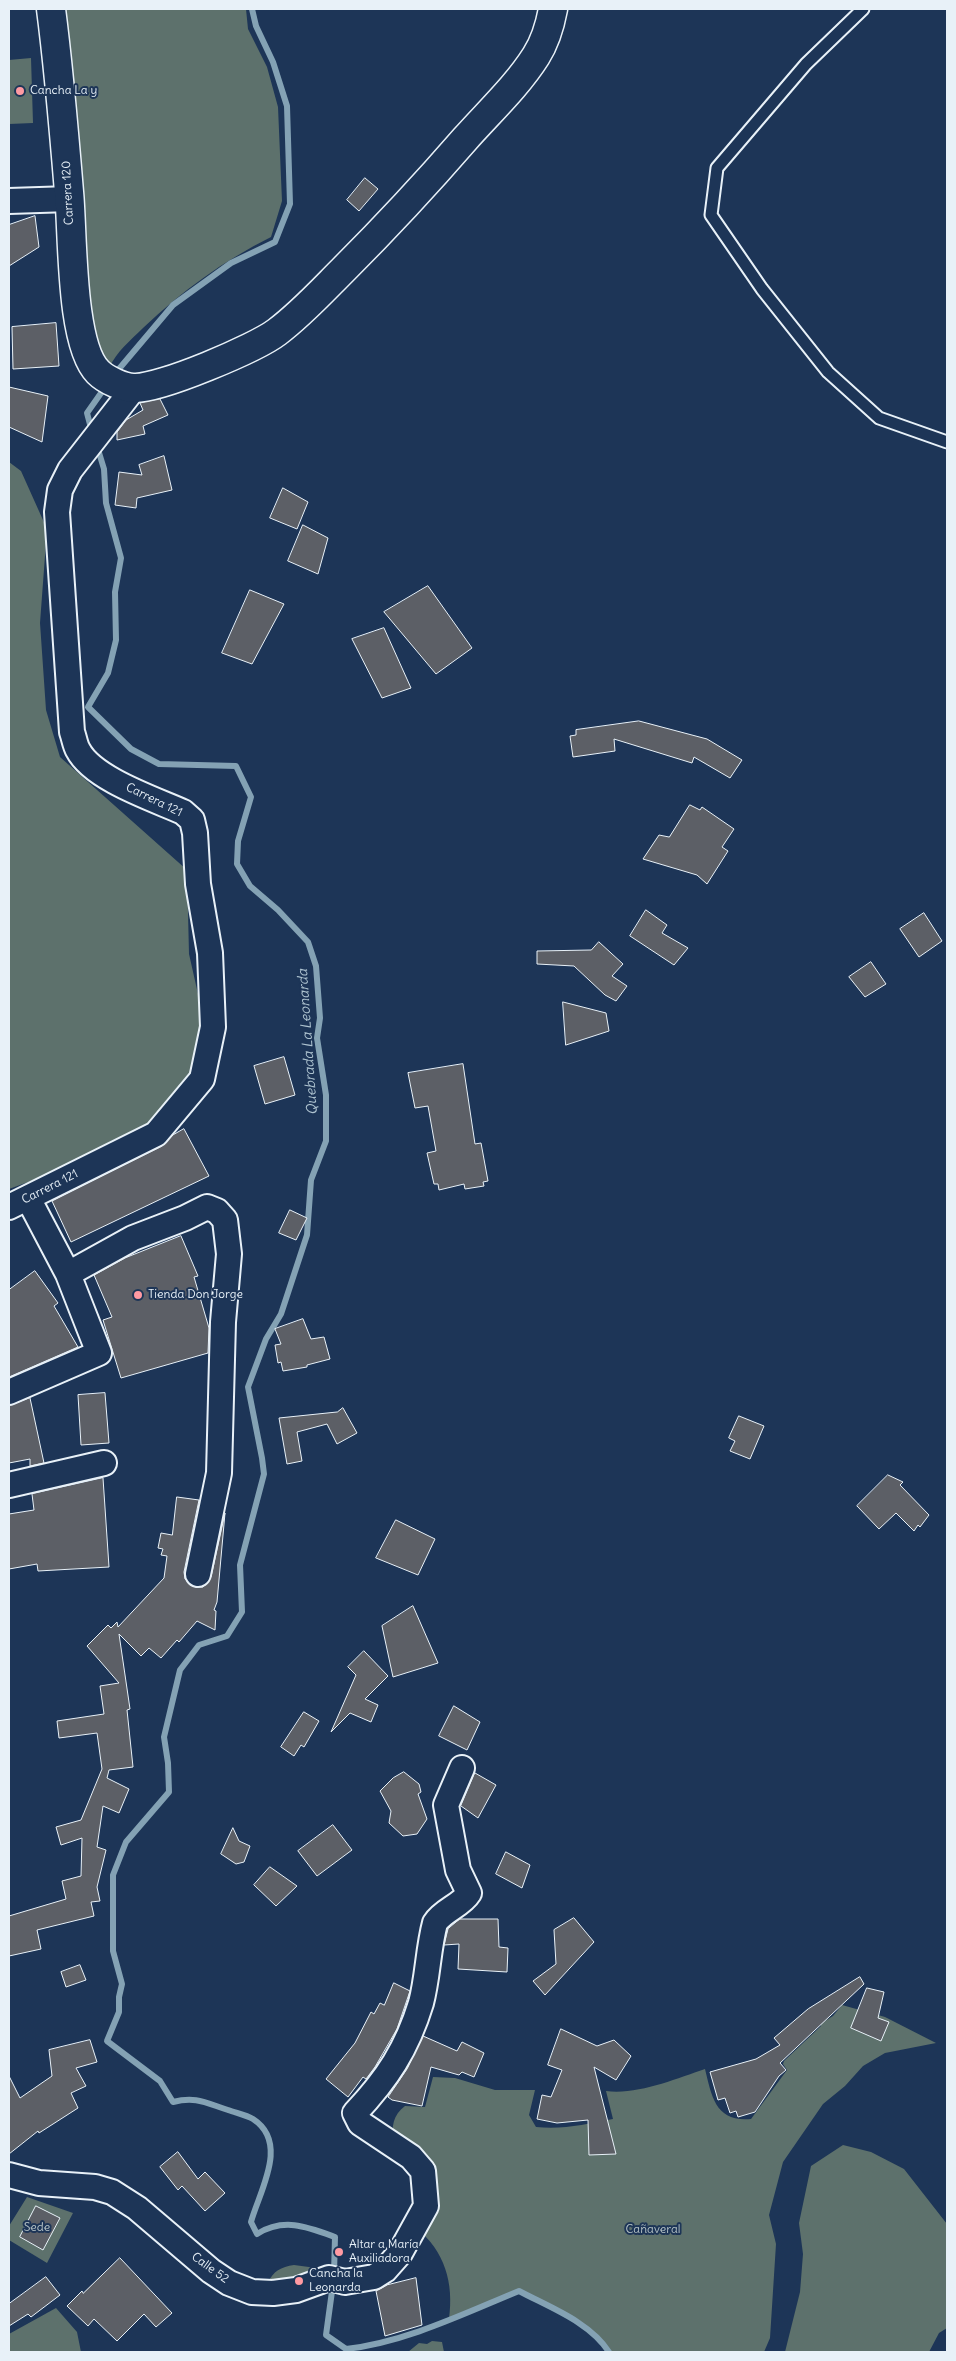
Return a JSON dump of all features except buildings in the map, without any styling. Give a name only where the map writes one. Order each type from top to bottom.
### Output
[{"type":"street","name":"Carrera 120","points":[[51,9],[59,70],[70,199],[70,248],[82,340],[88,357],[99,373],[129,387]]},
{"type":"street","points":[[129,387],[164,382],[249,349],[276,332],[311,302],[407,206],[519,78],[537,54],[550,26],[553,9]]},
{"type":"street","points":[[10,203],[70,199]]},
{"type":"street","name":"Carrera 121","points":[[19,1203],[156,1134],[202,1078],[214,1027],[210,953],[198,884],[195,833],[192,820],[183,812],[109,778],[89,764],[78,750],[72,732],[57,512],[60,490],[70,470],[129,387]]},
{"type":"street","points":[[9,1392],[99,1353],[68,1274],[19,1203]]},
{"type":"street","points":[[68,1274],[133,1238],[207,1207],[217,1211],[225,1220],[229,1254],[223,1322],[219,1473],[198,1574]]},
{"type":"street","points":[[9,1485],[104,1463]]},
{"type":"street","name":"Calle 52","points":[[9,2175],[39,2183],[94,2187],[112,2192],[137,2208],[211,2271],[229,2283],[252,2292],[273,2293],[296,2290],[330,2278],[346,2282],[374,2277],[385,2270],[400,2254],[426,2206],[426,2188],[423,2171],[411,2157],[360,2124],[355,2113],[370,2099],[404,2051],[421,2002],[435,1924],[440,1916],[464,1899],[468,1893],[458,1870],[446,1805],[462,1768]]},
{"type":"lane","points":[[862,9],[806,64],[717,168],[711,215],[762,289],[828,372],[879,418],[947,442]]},
{"type":"green space","points":[[58,9],[246,9],[248,29],[267,67],[278,107],[282,201],[271,237],[236,256],[173,302],[124,347],[109,368],[79,312]]},
{"type":"green space","name":"Cancha La y","points":[[31,58],[33,123],[9,124],[9,60]]},
{"type":"green space","points":[[9,462],[21,471],[47,529],[40,623],[46,710],[60,757],[187,870],[189,954],[205,1025],[190,1079],[149,1125],[111,1141],[78,1164],[9,1189]]},
{"type":"green space","name":"Cañaveral","points":[[842,2005],[885,2017],[936,2043],[885,2053],[863,2066],[845,2086],[823,2104],[783,2162],[769,2215],[776,2244],[770,2338],[764,2352],[610,2352],[592,2331],[581,2323],[520,2289],[449,2319],[450,2293],[441,2257],[426,2237],[416,2228],[428,2204],[394,2140],[393,2130],[395,2117],[405,2106],[425,2107],[433,2077],[455,2078],[495,2090],[535,2090],[529,2115],[536,2127],[556,2128],[613,2119],[606,2091],[631,2091],[705,2069],[713,2098],[723,2112],[730,2117],[751,2119],[787,2070],[783,2064],[784,2061],[821,2026],[820,2024],[833,2016]]},
{"type":"green space","points":[[843,2145],[871,2152],[904,2169],[947,2224],[947,2328],[939,2333],[929,2352],[785,2352],[800,2292],[803,2254],[799,2223],[811,2166]]},
{"type":"green space","name":"Sede","points":[[27,2197],[73,2213],[47,2263],[9,2240],[9,2226]]},
{"type":"green space","name":"Cancha la Leonarda","points":[[294,2265],[324,2269],[329,2278],[326,2294],[304,2296],[268,2283],[272,2275],[278,2270]]},
{"type":"green space","points":[[56,2308],[77,2332],[81,2352],[9,2352],[9,2334]]},
{"type":"green space","points":[[432,2341],[442,2342],[444,2352],[408,2352],[419,2343],[427,2344]]},
{"type":"waterway","name":"Quebrada La Leonarda","points":[[113,376],[173,305],[231,263],[275,242],[290,204],[287,106],[273,62],[256,26],[252,9]]},
{"type":"waterway","name":"Quebrada La Leonarda","points":[[92,432],[87,413],[106,386]]},
{"type":"waterway","name":"Quebrada La Leonarda","points":[[97,446],[104,469],[106,503],[121,558],[115,592],[116,640],[108,673],[88,707],[131,749],[159,764],[236,766],[251,797],[238,841],[237,864],[250,886],[278,910],[308,942],[316,966],[320,1018],[317,1038],[326,1095],[326,1141],[311,1180],[307,1235],[281,1314],[266,1339],[248,1387],[264,1474],[240,1565],[242,1612],[227,1636],[199,1645],[180,1670],[164,1737],[168,1763],[169,1792],[126,1842],[113,1875],[113,1951],[122,1984],[119,1997],[119,2012],[107,2041],[160,2081],[173,2102],[195,2100],[207,2103],[253,2119],[264,2129],[269,2141],[271,2154],[265,2183],[251,2222],[257,2234],[277,2226],[296,2225],[335,2237],[334,2274]]},
{"type":"waterway","name":"Quebrada La Leonarda","points":[[333,2284],[326,2335],[346,2349],[412,2334],[519,2291],[556,2309],[580,2324],[601,2341],[609,2352]]},
{"type":"place","name":"Cancha La y","points":[[20,91]]},
{"type":"place","name":"Tienda Don Jorge","points":[[138,1295]]},
{"type":"place","name":"Altar a María Auxiliadora","points":[[339,2252]]},
{"type":"place","name":"Cancha la Leonarda","points":[[299,2281]]}]
